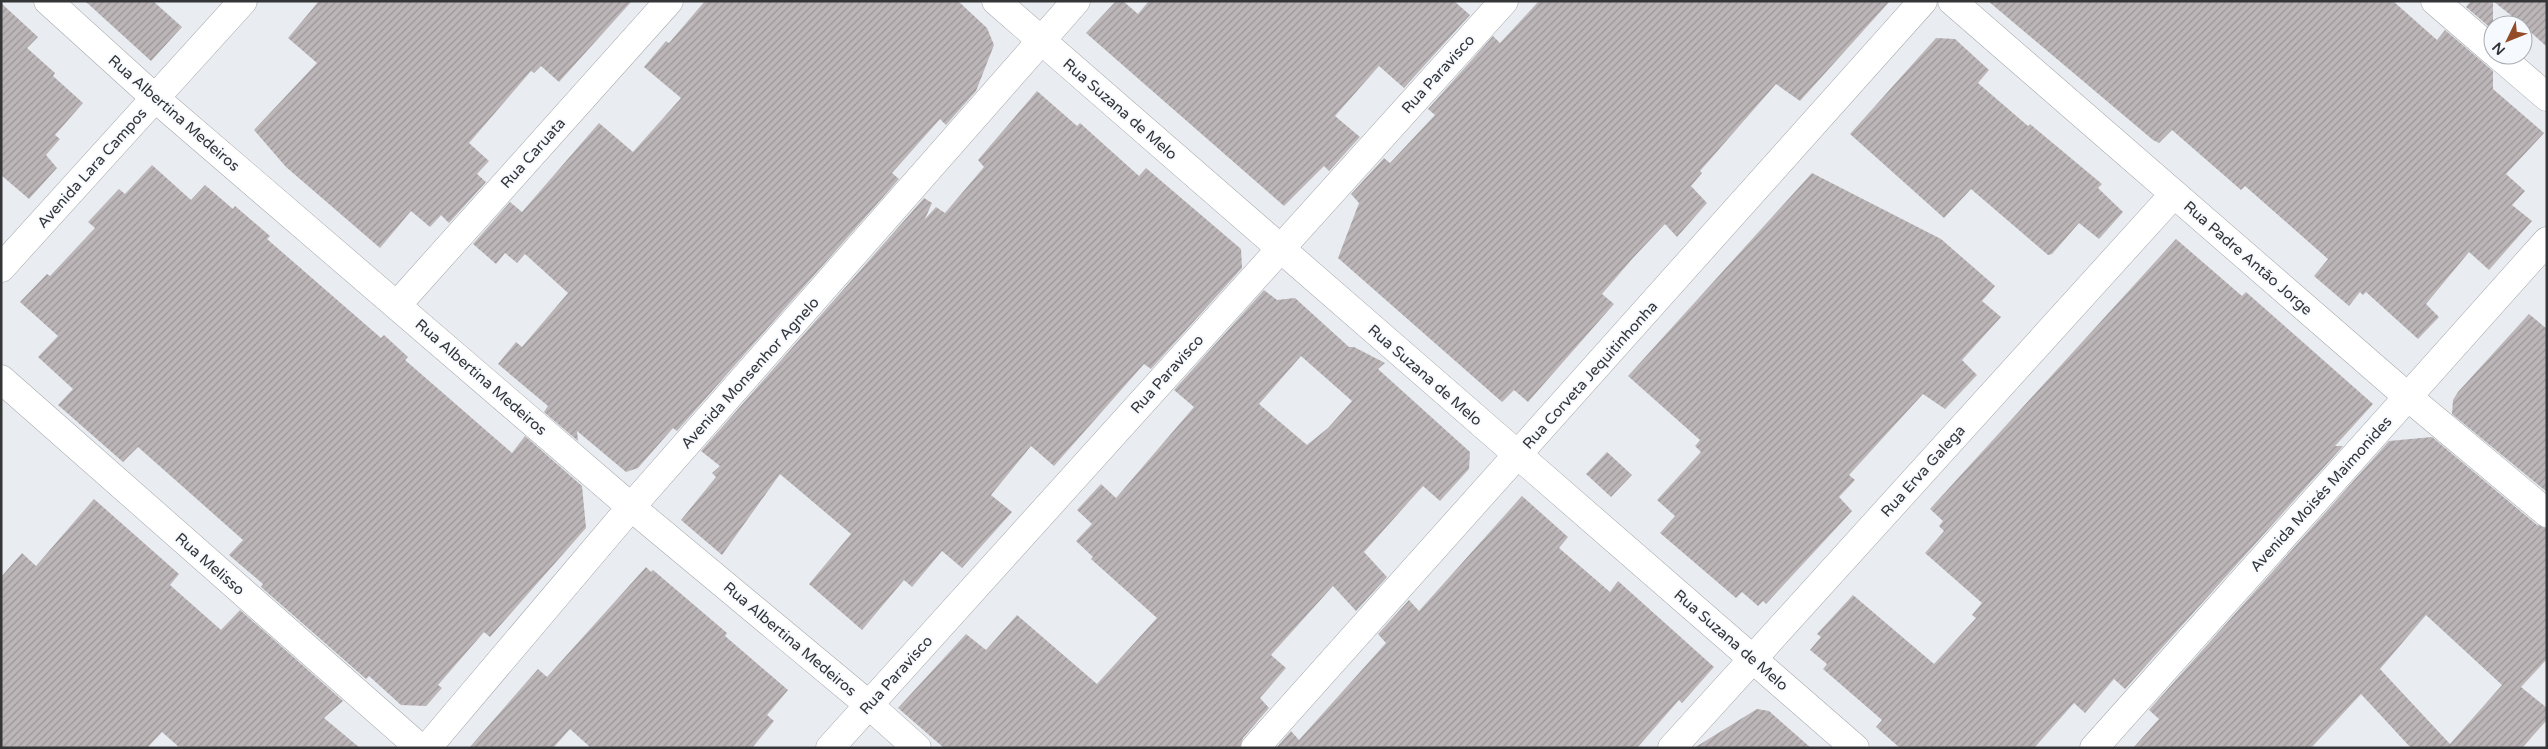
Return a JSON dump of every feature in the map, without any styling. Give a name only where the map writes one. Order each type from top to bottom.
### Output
[{"type":"street","name":"Rua Albertina Medeiros","points":[[48,1],[154,98],[631,507],[869,704],[917,748]]},
{"type":"street","name":"Avenida Lara Campos","points":[[1,268],[243,1]]},
{"type":"street","name":"Rua Caruata","points":[[397,305],[669,1]]},
{"type":"street","name":"Rua Suzana de Melo","points":[[996,1],[1855,748]]},
{"type":"street","name":"Avenida Monsenhor Agnelo","points":[[426,748],[631,507],[1076,1]]},
{"type":"street","name":"Rua Paravisco","points":[[830,748],[1504,1]]},
{"type":"street","name":"Rua Corveta Jequitinhonha","points":[[1255,748],[1519,456],[1923,1]]},
{"type":"street","name":"Rua Padre Antão Jorge","points":[[1952,1],[2408,397],[2547,513]]},
{"type":"street","points":[[2435,1],[2483,42]]},
{"type":"street","points":[[2509,65],[2547,98]]},
{"type":"street","name":"Rua Erva Galega","points":[[1672,748],[2174,194]]},
{"type":"street","name":"Avenida Moisés Maimonides","points":[[2094,748],[2547,241]]},
{"type":"street","name":"Rua Melisso","points":[[1,379],[420,748]]},
{"type":"building","points":[[85,1],[153,1],[182,27],[151,61]]},
{"type":"building","points":[[319,1],[632,1],[559,82],[541,66],[534,73],[531,71],[469,143],[489,161],[477,174],[486,182],[449,223],[441,215],[430,227],[411,211],[380,248],[286,167],[254,130],[317,63],[288,38]]},
{"type":"building","points":[[705,1],[958,1],[987,28],[994,45],[976,91],[946,125],[940,119],[892,173],[899,179],[677,431],[673,428],[638,468],[626,472],[577,431],[578,441],[544,412],[548,406],[498,364],[516,342],[522,347],[568,293],[525,254],[517,263],[505,253],[496,264],[473,244],[510,202],[522,212],[599,123],[633,152],[681,98],[644,67],[666,41],[669,43]]},
{"type":"building","points":[[1116,1],[1123,1],[1138,14],[1149,1],[1454,1],[1470,15],[1404,88],[1379,66],[1335,116],[1360,137],[1329,171],[1324,166],[1284,206],[1086,33]]},
{"type":"building","points":[[1539,1],[1890,1],[1800,101],[1776,84],[1700,171],[1702,173],[1691,186],[1707,203],[1677,237],[1665,224],[1633,258],[1602,294],[1614,304],[1528,402],[1514,390],[1502,402],[1338,258],[1359,203],[1351,194],[1384,158],[1390,163],[1435,115],[1428,109],[1493,36],[1500,43]]},
{"type":"building","points":[[1988,1],[2393,1],[2437,40],[2445,30],[2483,62],[2483,65],[2486,65],[2493,71],[2493,89],[2544,133],[2506,174],[2525,191],[2512,205],[2532,221],[2489,270],[2469,252],[2426,304],[2439,317],[2418,339],[2366,292],[2363,295],[2360,292],[2349,306],[2314,276],[2328,259],[2245,186],[2241,190],[2172,130],[2159,143],[2153,140]]},
{"type":"building","points":[[2471,1],[2493,1],[2493,15],[2483,15],[2483,21],[2466,7]]},
{"type":"building","points":[[2493,1],[2547,1],[2547,47],[2533,34],[2533,15],[2510,15]]},
{"type":"building","points":[[1,3],[38,37],[27,48],[55,73],[53,76],[83,103],[55,135],[60,139],[46,155],[57,168],[29,199],[1,175]]},
{"type":"building","points":[[1936,38],[1955,39],[1989,70],[1978,83],[2028,126],[2030,124],[2102,184],[2098,188],[2123,212],[2099,239],[2079,223],[2052,254],[2048,255],[1971,189],[1944,218],[1850,134]]},
{"type":"building","points":[[1037,91],[1077,126],[1080,123],[1139,176],[1146,168],[1241,249],[1242,268],[1151,369],[1144,364],[1054,466],[1031,446],[991,495],[1012,512],[962,568],[942,551],[912,587],[904,580],[862,630],[809,584],[851,534],[780,474],[722,555],[681,520],[716,477],[712,473],[720,466],[701,451],[924,198],[932,203],[925,219],[936,207],[945,213],[984,167],[978,160]]},
{"type":"building","points":[[152,165],[191,200],[205,185],[233,209],[235,206],[270,236],[267,239],[381,338],[384,335],[408,357],[405,360],[512,453],[525,436],[582,486],[586,528],[490,637],[484,632],[438,685],[442,688],[426,706],[401,705],[369,676],[366,679],[261,587],[263,584],[229,555],[243,540],[138,447],[123,462],[58,405],[73,389],[38,357],[58,336],[20,302],[47,274],[50,276],[95,228],[88,222],[119,189],[125,194]]},
{"type":"building","points":[[1812,173],[1941,239],[1995,286],[1982,301],[2001,317],[1962,360],[1977,375],[1945,409],[1923,394],[1849,475],[1855,480],[1839,497],[1852,511],[1766,604],[1763,601],[1758,606],[1742,592],[1736,598],[1660,533],[1675,516],[1657,500],[1701,452],[1695,446],[1700,440],[1628,376]]},
{"type":"building","points":[[2176,239],[2242,296],[2246,292],[2373,404],[2335,446],[2343,446],[2125,689],[2114,679],[2085,713],[2074,703],[2034,748],[1900,748],[1876,727],[1882,720],[1823,669],[1827,664],[1810,650],[1821,637],[1817,634],[1853,595],[1934,664],[1976,618],[1972,615],[1982,603],[1925,553],[1944,531],[1939,526],[1943,521],[1930,509]]},
{"type":"building","points":[[1264,290],[1277,300],[1295,298],[1349,347],[1354,347],[1385,363],[1378,369],[1470,452],[1469,469],[1440,501],[1423,486],[1364,552],[1387,577],[1356,611],[1333,586],[1271,655],[1286,668],[1260,698],[1269,708],[1243,738],[1240,748],[944,748],[898,708],[966,634],[986,650],[1017,615],[1097,684],[1157,618],[1091,559],[1093,557],[1076,541],[1092,524],[1077,510],[1101,484],[1116,498],[1194,407],[1174,390]],"holes":[[[1301,356],[1352,401],[1328,428],[1307,445],[1259,404]]]},
{"type":"building","points":[[2529,314],[2547,329],[2547,492],[2452,414],[2453,400],[2458,392]]},
{"type":"building","points":[[2432,437],[2537,525],[2547,528],[2547,659],[2521,687],[2547,708],[2547,720],[2522,748],[2411,748],[2361,694],[2311,748],[2133,748],[2159,719],[2149,710],[2389,441]],"holes":[[[2426,615],[2502,685],[2450,744],[2380,669]]]},
{"type":"building","points":[[1607,452],[1632,475],[1611,497],[1586,474]]},
{"type":"building","points":[[1522,496],[1568,537],[1559,548],[1610,592],[1618,581],[1714,667],[1682,703],[1679,700],[1637,748],[1276,748],[1291,731],[1299,740],[1386,643],[1378,634],[1409,600],[1419,611]]},
{"type":"building","points":[[94,499],[179,574],[170,585],[221,630],[240,610],[343,701],[324,718],[360,748],[180,748],[162,732],[147,748],[1,748],[1,577],[22,553],[36,566]]},
{"type":"building","points":[[646,567],[651,572],[653,570],[727,633],[725,636],[788,690],[767,715],[774,721],[752,748],[591,748],[570,729],[553,748],[469,748],[538,669],[547,677]]},
{"type":"building","points":[[1757,709],[1769,711],[1811,748],[1694,748]]}]
